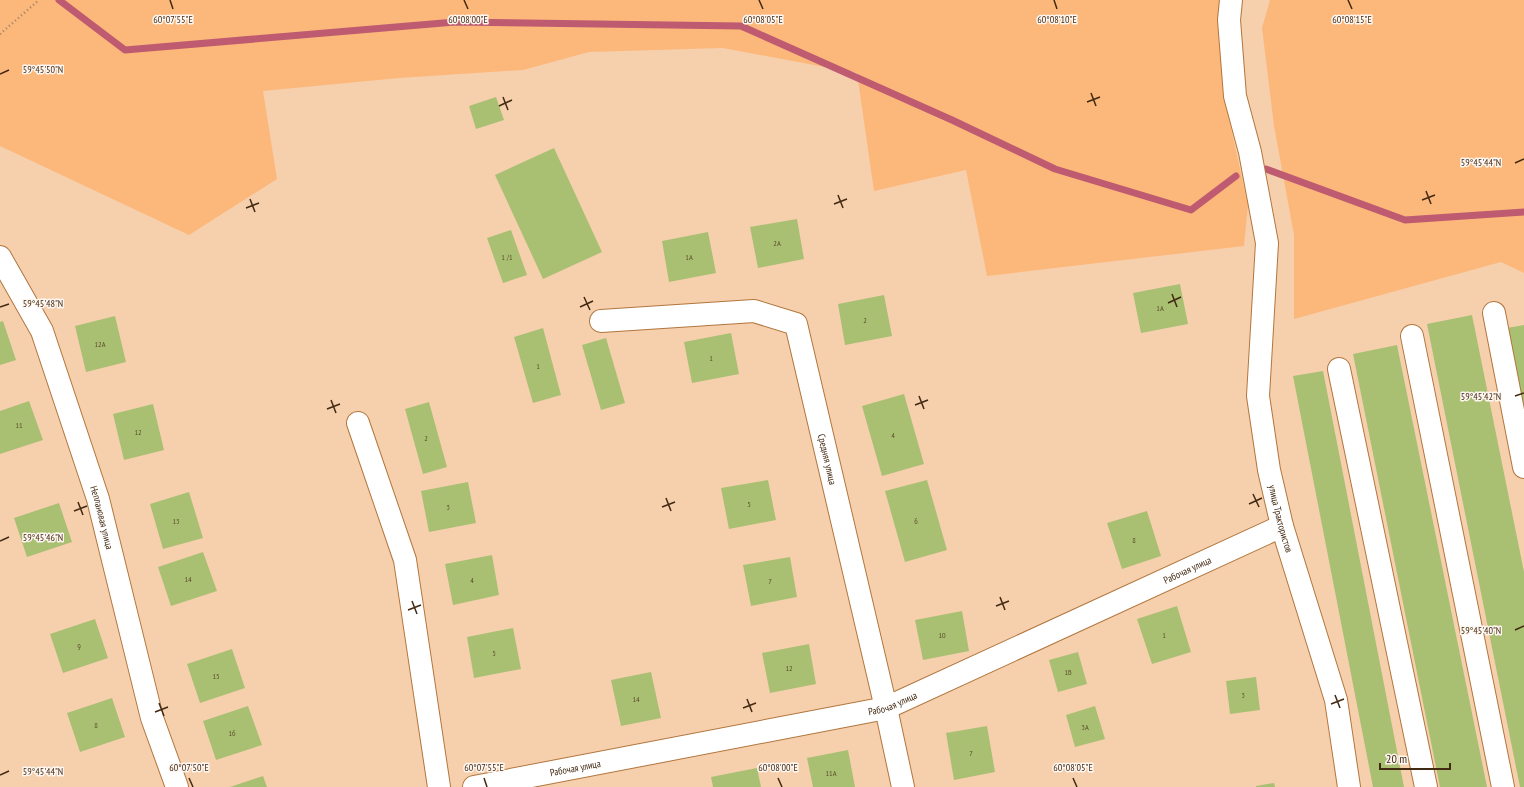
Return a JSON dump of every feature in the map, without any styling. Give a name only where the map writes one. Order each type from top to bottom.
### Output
[{"type":"street","name":"улица Трактористов","points":[[1231,0],[1229,20],[1235,96],[1250,152],[1267,243],[1258,396],[1269,470],[1282,526],[1336,700],[1349,787]]},
{"type":"street","name":"Неплановая улица","points":[[0,257],[42,332],[96,492],[152,718],[177,787]]},
{"type":"street","name":"Средняя улица","points":[[601,321],[754,311],[796,324],[886,708],[903,787]]},
{"type":"street","points":[[1494,313],[1524,467]]},
{"type":"street","points":[[1412,336],[1503,787]]},
{"type":"street","points":[[1339,369],[1426,787]]},
{"type":"street","points":[[358,423],[405,560],[439,787]]},
{"type":"street","name":"Рабочая улица","points":[[474,787],[886,708],[1282,526]]},
{"type":"path","points":[[0,34],[39,0]]},
{"type":"shaded area","points":[[0,0],[1220,0],[1218,21],[1225,101],[1248,205],[1244,246],[987,276],[966,170],[874,191],[857,73],[723,48],[589,52],[523,70],[399,78],[263,91],[277,179],[189,235],[0,146]]},
{"type":"shaded area","points":[[1270,0],[1524,0],[1524,273],[1501,262],[1294,319],[1294,235],[1274,126],[1262,28]]},
{"type":"building","points":[[496,97],[504,120],[476,129],[469,106]]},
{"type":"building","points":[[554,148],[602,252],[543,279],[495,175]]},
{"type":"building","points":[[797,219],[804,259],[758,268],[750,227]]},
{"type":"building","points":[[511,230],[527,275],[503,283],[487,238]]},
{"type":"building","points":[[708,232],[716,273],[669,282],[662,241]]},
{"type":"building","points":[[1180,284],[1188,324],[1141,333],[1133,293]]},
{"type":"building","points":[[884,295],[892,336],[845,345],[838,304]]},
{"type":"building","points":[[1472,315],[1524,572],[1524,787],[1520,787],[1427,324]]},
{"type":"building","points":[[115,316],[126,362],[86,372],[75,326]]},
{"type":"building","points":[[3,321],[16,360],[0,365],[0,322]]},
{"type":"building","points":[[1524,325],[1524,408],[1523,408],[1507,328]]},
{"type":"building","points":[[543,328],[561,395],[533,403],[514,337]]},
{"type":"building","points":[[731,333],[739,374],[692,383],[684,342]]},
{"type":"building","points":[[606,338],[625,403],[601,410],[582,345]]},
{"type":"building","points":[[1397,345],[1487,787],[1440,787],[1353,354]]},
{"type":"building","points":[[1323,371],[1404,787],[1373,787],[1293,376]]},
{"type":"building","points":[[904,394],[924,464],[882,476],[862,406]]},
{"type":"building","points":[[29,401],[43,440],[0,454],[0,411]]},
{"type":"building","points":[[429,402],[447,467],[423,474],[405,409]]},
{"type":"building","points":[[153,404],[164,450],[124,460],[113,414]]},
{"type":"building","points":[[768,480],[776,520],[729,529],[721,488]]},
{"type":"building","points":[[927,480],[947,550],[905,562],[885,491]]},
{"type":"building","points":[[468,482],[476,523],[429,532],[421,491]]},
{"type":"building","points":[[189,492],[203,538],[163,549],[150,504]]},
{"type":"building","points":[[59,503],[72,542],[27,557],[14,518]]},
{"type":"building","points":[[1147,511],[1161,556],[1122,569],[1107,523]]},
{"type":"building","points":[[203,552],[217,591],[171,606],[158,567]]},
{"type":"building","points":[[492,555],[499,595],[453,605],[445,564]]},
{"type":"building","points":[[790,557],[797,597],[751,606],[743,565]]},
{"type":"building","points":[[1177,606],[1191,652],[1152,664],[1137,619]]},
{"type":"building","points":[[962,611],[969,651],[923,660],[915,620]]},
{"type":"building","points":[[95,619],[108,658],[63,673],[50,634]]},
{"type":"building","points":[[513,628],[521,669],[474,678],[467,637]]},
{"type":"building","points":[[809,644],[816,684],[770,693],[762,653]]},
{"type":"building","points":[[232,649],[245,688],[200,703],[187,664]]},
{"type":"building","points":[[1078,652],[1087,684],[1058,692],[1049,660]]},
{"type":"building","points":[[651,672],[661,718],[621,726],[611,680]]},
{"type":"building","points":[[1256,677],[1260,710],[1230,714],[1226,681]]},
{"type":"building","points":[[112,698],[125,737],[80,752],[67,713]]},
{"type":"building","points":[[248,706],[262,745],[216,760],[203,721]]},
{"type":"building","points":[[1095,706],[1105,739],[1075,747],[1066,715]]},
{"type":"building","points":[[987,726],[995,772],[954,780],[946,733]]},
{"type":"building","points":[[848,750],[855,787],[813,787],[807,758]]},
{"type":"building","points":[[757,768],[761,787],[713,787],[711,777]]},
{"type":"building","points":[[263,776],[267,787],[230,787]]},
{"type":"building","points":[[1274,783],[1275,787],[1256,787],[1256,786]]},
{"type":"waterway","points":[[59,0],[125,50],[455,22],[741,26],[952,120],[1055,169],[1191,210],[1236,176]]},
{"type":"waterway","points":[[1266,169],[1405,220],[1524,212]]}]
